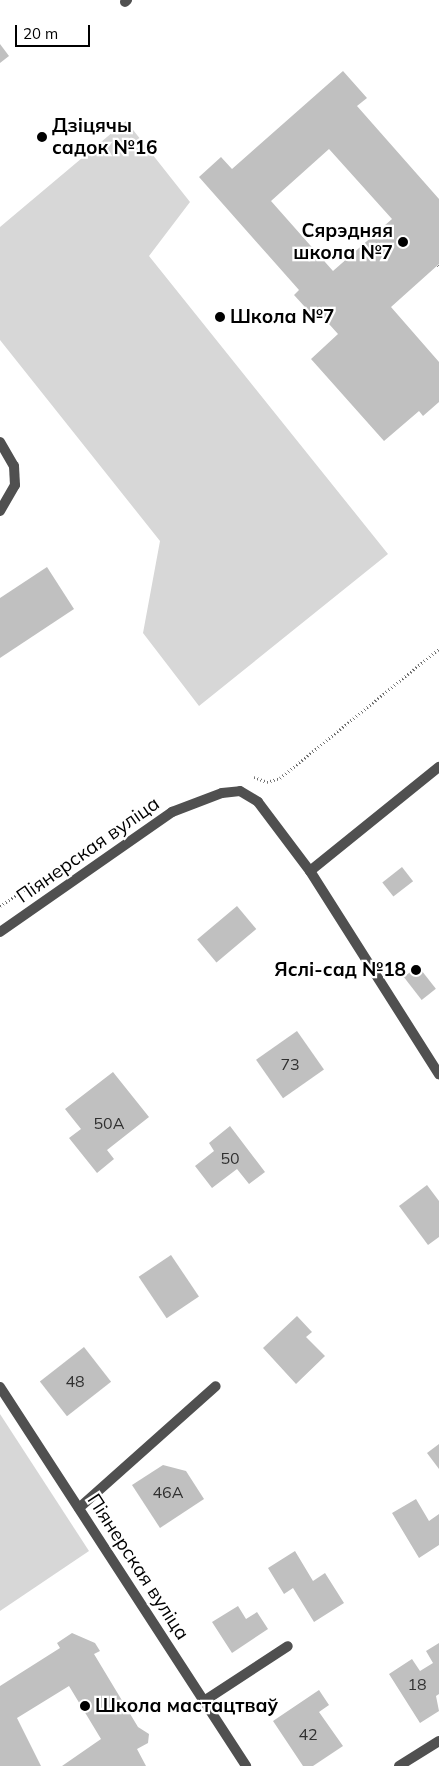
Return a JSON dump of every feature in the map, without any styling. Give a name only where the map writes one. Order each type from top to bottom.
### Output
[{"type":"street","points":[[0,442],[14,466],[15,485],[0,511]]},
{"type":"street","points":[[310,871],[439,767]]},
{"type":"street","name":"Піянерская вуліца","points":[[0,932],[172,812],[222,793],[240,791],[258,802],[310,871],[439,1074]]},
{"type":"street","points":[[79,1508],[216,1386]]},
{"type":"street","name":"Піянерская вуліца","points":[[0,1387],[246,1766]]},
{"type":"street","points":[[204,1701],[288,1646]]},
{"type":"street","points":[[399,1766],[439,1741]]},
{"type":"shaded area","points":[[126,121],[190,202],[149,256],[388,554],[199,706],[143,633],[160,541],[0,340],[0,227]]},
{"type":"shaded area","points":[[0,1414],[89,1551],[0,1611]]},
{"type":"building","points":[[0,44],[9,56],[0,63]]},
{"type":"building","name":"Сярэдняя школа №7","points":[[343,71],[367,98],[357,106],[439,199],[439,264],[391,307],[439,362],[439,402],[423,416],[419,411],[384,441],[311,359],[338,334],[320,314],[315,318],[294,295],[299,290],[199,177],[221,157],[232,169]],"holes":[[[329,149],[392,219],[333,271],[271,201]]]},
{"type":"building","points":[[47,567],[74,609],[0,658],[0,598]]},
{"type":"building","points":[[402,867],[413,881],[393,897],[382,882]]},
{"type":"building","points":[[237,906],[256,929],[216,962],[197,939]]},
{"type":"building","points":[[418,966],[436,989],[422,1000],[404,977]]},
{"type":"building","points":[[297,1031],[324,1070],[283,1098],[256,1060]]},
{"type":"building","points":[[113,1072],[149,1117],[107,1150],[114,1159],[97,1173],[69,1138],[81,1129],[65,1109]]},
{"type":"building","points":[[230,1126],[265,1172],[249,1184],[237,1169],[212,1188],[195,1166],[214,1151],[209,1143]]},
{"type":"building","points":[[427,1185],[439,1201],[439,1237],[428,1245],[399,1206]]},
{"type":"building","points":[[171,1255],[199,1296],[167,1318],[139,1277]]},
{"type":"building","points":[[297,1316],[312,1332],[306,1337],[325,1356],[296,1384],[263,1348]]},
{"type":"building","points":[[84,1347],[111,1382],[67,1416],[40,1381]]},
{"type":"building","points":[[439,1444],[439,1469],[427,1453]]},
{"type":"building","points":[[163,1465],[186,1471],[204,1499],[160,1528],[132,1485]]},
{"type":"building","points":[[416,1499],[429,1521],[439,1514],[439,1545],[419,1558],[392,1513]]},
{"type":"building","points":[[295,1551],[313,1581],[325,1573],[344,1603],[314,1622],[293,1588],[284,1594],[268,1568]]},
{"type":"building","points":[[238,1606],[246,1619],[257,1612],[268,1629],[232,1653],[212,1622]]},
{"type":"building","name":"Школа мастацтваў","points":[[72,1633],[95,1643],[100,1651],[94,1654],[138,1727],[149,1734],[148,1743],[137,1749],[146,1766],[62,1766],[101,1739],[69,1686],[17,1718],[41,1766],[0,1766],[0,1686],[60,1648],[57,1643]]},
{"type":"building","points":[[439,1643],[439,1694],[436,1696],[439,1711],[420,1723],[389,1674],[412,1659],[420,1671],[433,1663],[426,1651]]},
{"type":"building","points":[[319,1690],[329,1705],[319,1712],[343,1746],[313,1766],[303,1766],[273,1721]]},
{"type":"place","name":"Дзіцячы садок №16","points":[[42,137]]},
{"type":"place","name":"Сярэдняя школа №7","points":[[403,242]]},
{"type":"place","name":"Школа №7","points":[[220,317]]},
{"type":"place","name":"Яслі-сад №18","points":[[416,970]]},
{"type":"place","name":"Школа мастацтваў","points":[[85,1706]]}]
